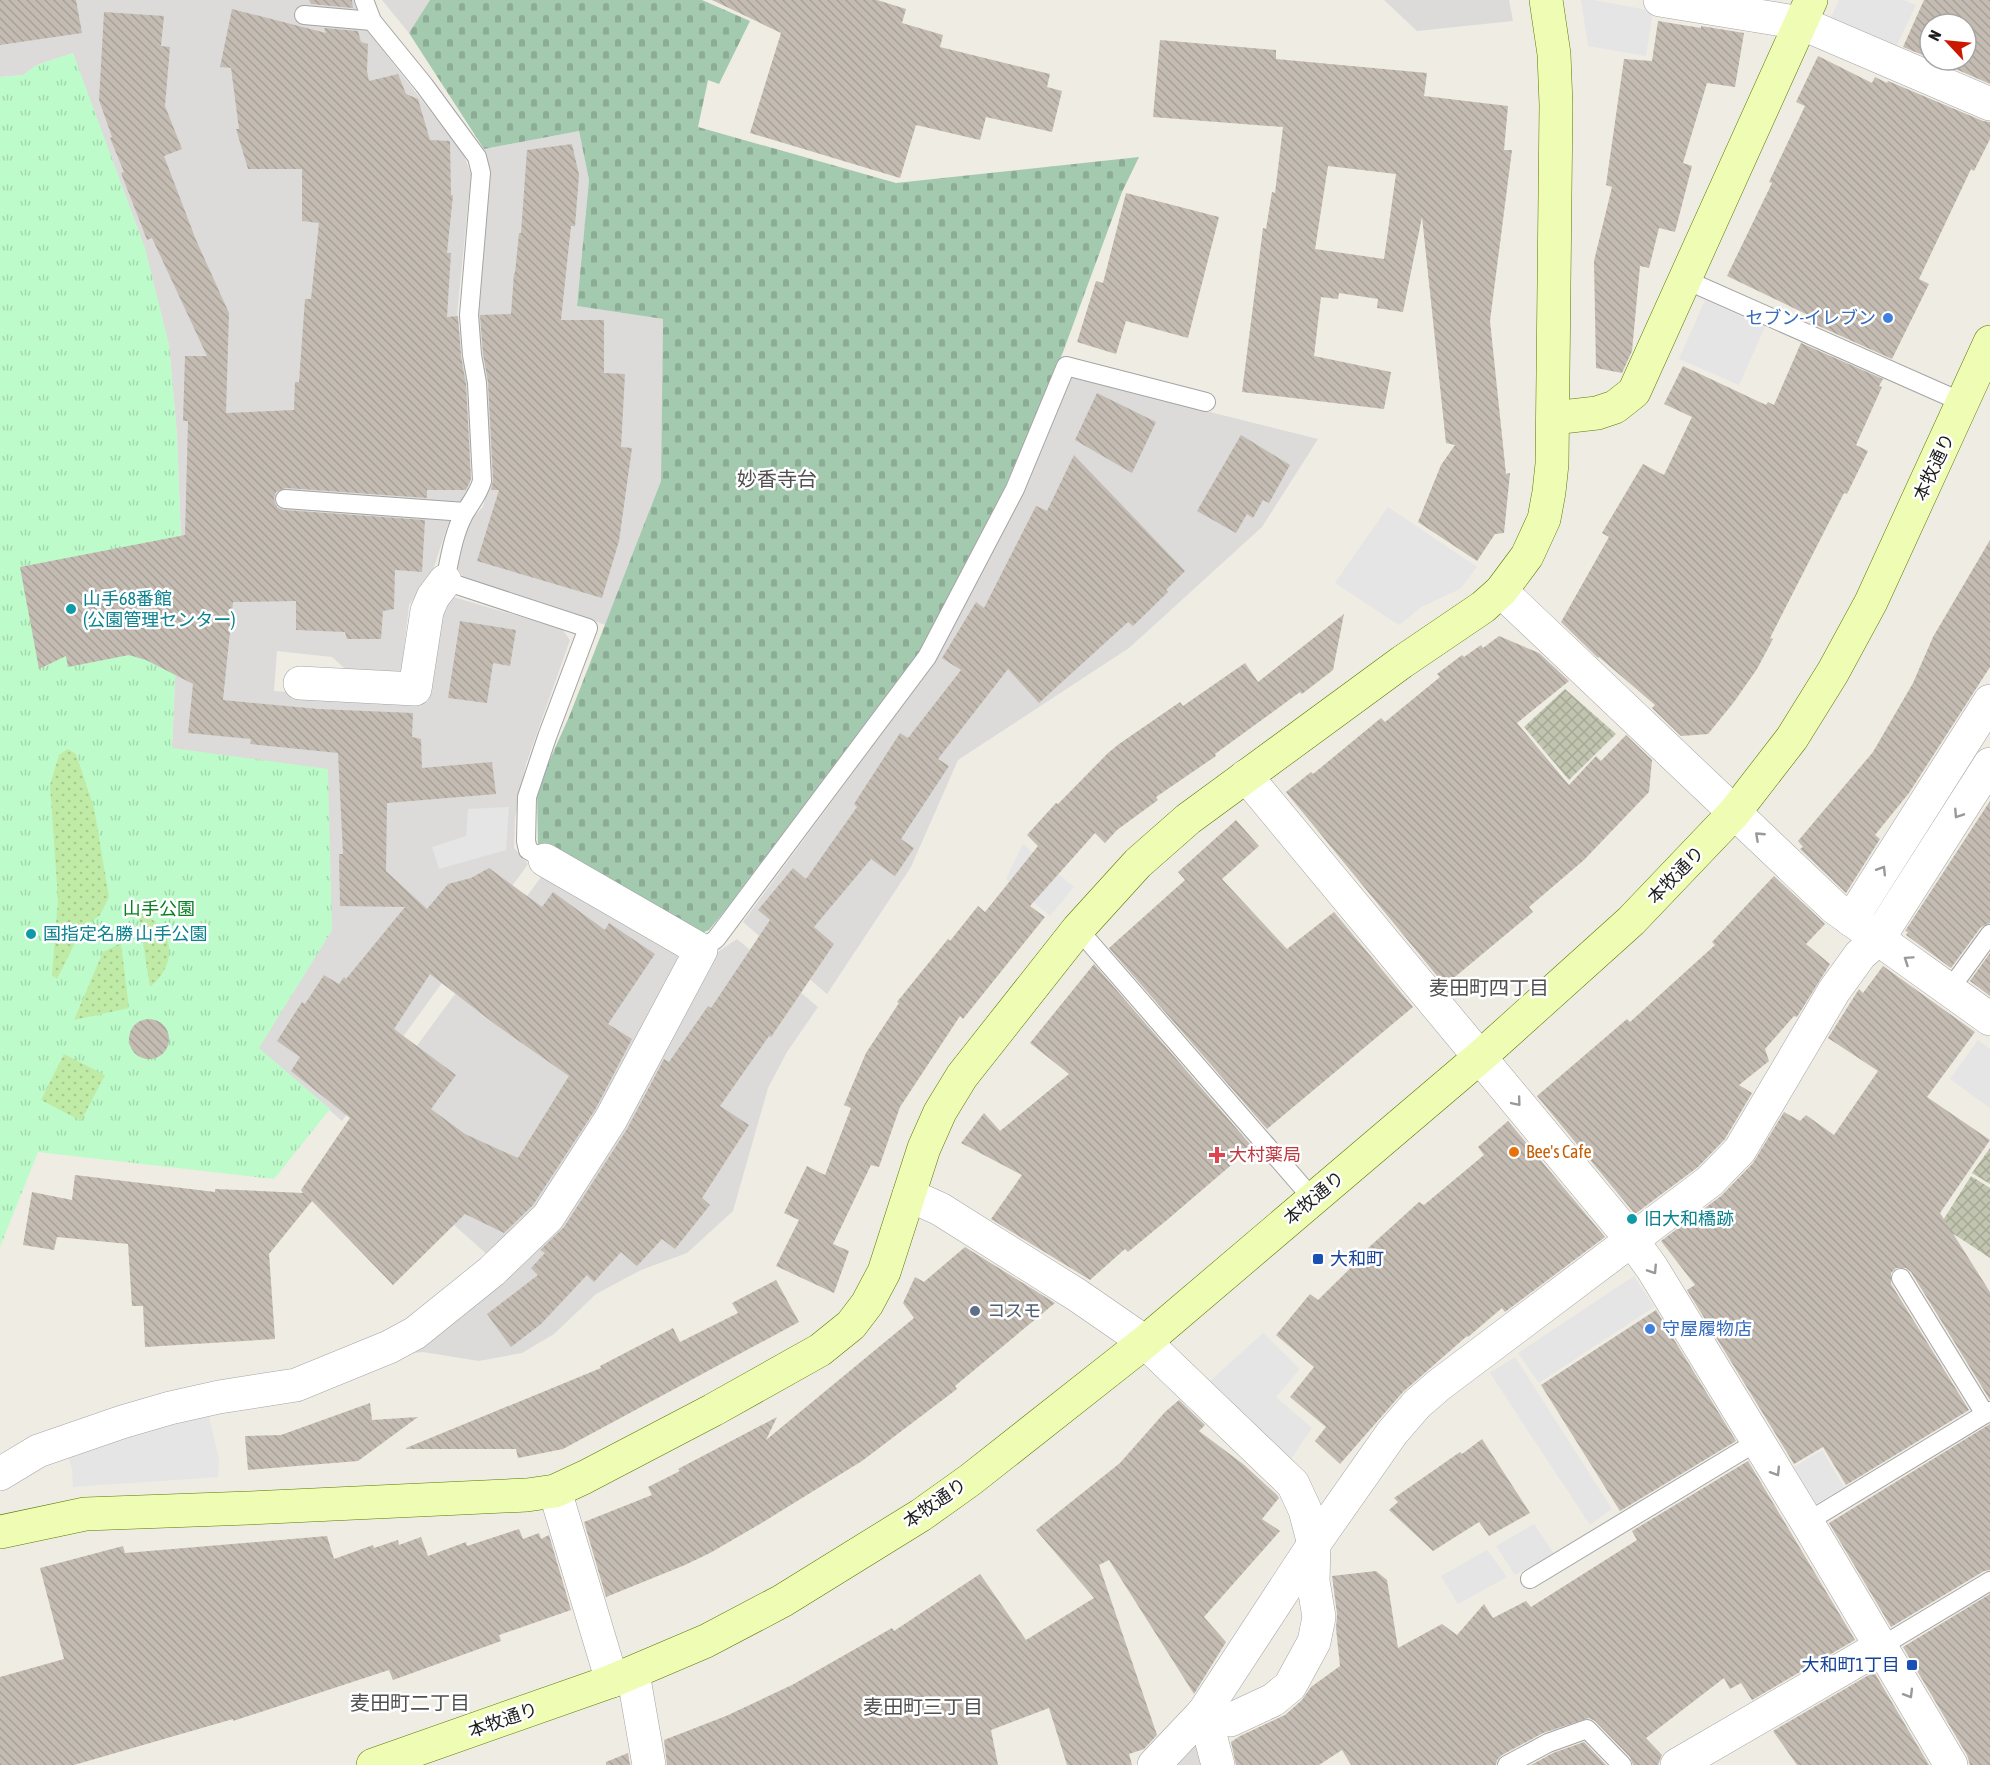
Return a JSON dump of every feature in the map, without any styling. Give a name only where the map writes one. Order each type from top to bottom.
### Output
[{"type":"street","points":[[0,1532],[85,1514],[527,1495],[555,1491],[713,1410],[820,1350],[850,1325],[867,1304],[884,1272],[928,1139],[940,1112],[962,1076],[1078,929],[1138,863],[1188,819],[1402,662],[1483,607],[1501,591],[1527,556],[1544,519],[1552,464],[1556,105],[1554,54],[1546,0]]},
{"type":"street","points":[[1660,0],[1806,11],[1990,104]]},
{"type":"street","points":[[1553,418],[1597,413],[1615,407],[1634,392],[1806,11]]},
{"type":"street","name":"本牧通り","points":[[373,1765],[622,1677],[706,1641],[782,1601],[921,1515],[970,1480],[1145,1342],[1479,1057],[1631,921],[1734,813],[1792,738],[1833,672],[1871,602],[1990,342]]},
{"type":"street","points":[[300,683],[415,689],[426,611],[445,581]]},
{"type":"street","points":[[1501,591],[1835,908],[1990,1018]]},
{"type":"street","points":[[1851,920],[1990,701]]},
{"type":"street","points":[[1154,1765],[1204,1712],[1314,1544],[1392,1433],[1417,1404],[1710,1181],[1740,1150],[1834,991],[1860,955],[1878,939],[1990,764]]},
{"type":"street","points":[[1246,776],[1631,1239],[1652,1268],[1807,1522],[1951,1765]]},
{"type":"street","points":[[0,1474],[38,1450],[122,1422],[219,1397],[296,1385],[389,1347],[415,1333],[492,1271],[548,1217],[611,1119],[701,950],[545,860]]},
{"type":"street","points":[[909,1196],[940,1209],[1077,1295],[1145,1342],[1293,1484],[1305,1510],[1314,1544],[1313,1581],[1319,1617],[1314,1642],[1290,1686],[1273,1700],[1230,1720],[1204,1712]]},
{"type":"street","points":[[555,1491],[622,1677],[649,1765]]},
{"type":"street","points":[[1677,1765],[1880,1647]]},
{"type":"street","points":[[1204,1712],[1218,1765]]},
{"type":"lane","points":[[364,0],[372,21],[424,85],[477,157],[480,173],[469,315],[477,383],[482,481],[479,492],[465,512],[454,538],[445,581],[588,628],[527,797],[526,841],[528,850],[545,860]]},
{"type":"lane","points":[[304,15],[372,21]]},
{"type":"lane","points":[[1686,280],[1964,403]]},
{"type":"lane","points":[[701,950],[716,939],[927,657],[1015,489],[1066,366],[1206,402]]},
{"type":"lane","points":[[285,499],[465,512]]},
{"type":"lane","points":[[1078,929],[1312,1199]]},
{"type":"lane","points":[[1950,989],[1990,934]]},
{"type":"lane","points":[[1807,1522],[1988,1412],[1901,1278]]},
{"type":"lane","points":[[1530,1580],[1758,1441]]},
{"type":"lane","points":[[1880,1647],[1990,1581]]},
{"type":"lane","points":[[1507,1765],[1548,1743],[1587,1729],[1622,1765]]},
{"type":"shaded area","points":[[0,0],[357,0],[358,7],[377,43],[463,153],[471,174],[457,315],[468,387],[471,477],[469,493],[447,527],[431,576],[409,605],[401,675],[350,673],[332,657],[277,651],[274,691],[428,702],[437,617],[450,596],[562,629],[570,640],[526,764],[515,818],[514,848],[528,864],[342,1121],[258,1048],[332,930],[172,749],[181,541],[177,435],[169,345],[73,53],[37,65],[23,75],[0,77]]},
{"type":"shaded area","points":[[382,0],[430,0],[409,33]]},
{"type":"shaded area","points":[[1384,0],[1509,0],[1513,21],[1417,31]]},
{"type":"shaded area","points":[[1581,0],[1593,0],[1653,11],[1646,56],[1588,46]]},
{"type":"shaded area","points":[[1839,0],[1903,0],[1916,5],[1895,49],[1829,22]]},
{"type":"shaded area","points":[[579,131],[589,180],[577,306],[663,319],[661,481],[606,625],[465,580],[456,566],[467,523],[483,507],[491,471],[477,306],[488,179],[484,149]]},
{"type":"shaded area","points":[[1705,300],[1765,327],[1739,385],[1679,359]]},
{"type":"shaded area","points":[[1070,377],[1318,439],[1262,527],[1129,648],[958,760],[911,867],[827,994],[743,922],[934,663],[1022,491]]},
{"type":"shaded area","points":[[1388,507],[1477,567],[1460,589],[1421,607],[1399,625],[1335,583]]},
{"type":"shaded area","points":[[1565,689],[1616,734],[1569,780],[1524,727]]},
{"type":"shaded area","points":[[509,807],[506,850],[439,869],[432,847],[466,836],[468,809]]},
{"type":"shaded area","points":[[1023,844],[1074,887],[1050,916],[1006,879]]},
{"type":"shaded area","points":[[544,873],[687,959],[542,1211],[490,1257],[352,1134]]},
{"type":"shaded area","points":[[737,939],[818,1007],[787,1052],[768,1088],[733,1211],[687,1253],[641,1270],[596,1294],[554,1334],[522,1353],[479,1361],[423,1352],[394,1355],[496,1280],[707,959]]},
{"type":"shaded area","points":[[1978,1040],[1990,1049],[1990,1108],[1950,1079]]},
{"type":"shaded area","points":[[1990,1148],[1990,1184],[1972,1173]]},
{"type":"shaded area","points":[[1971,1176],[1990,1188],[1990,1258],[1940,1225]]},
{"type":"shaded area","points":[[1634,1276],[1654,1307],[1539,1383],[1518,1353]]},
{"type":"shaded area","points":[[1263,1333],[1300,1369],[1276,1397],[1312,1428],[1287,1465],[1208,1383]]},
{"type":"shaded area","points":[[1515,1357],[1612,1509],[1590,1525],[1490,1373]]},
{"type":"shaded area","points":[[208,1412],[219,1460],[218,1477],[73,1487],[72,1469],[67,1454]]},
{"type":"shaded area","points":[[1822,1450],[1844,1487],[1816,1504],[1794,1467]]},
{"type":"shaded area","points":[[1534,1524],[1554,1554],[1515,1575],[1496,1546]]},
{"type":"shaded area","points":[[1487,1550],[1507,1577],[1458,1604],[1441,1576]]},
{"type":"shaded area","points":[[1198,1742],[1205,1765],[1175,1765]]},
{"type":"green space","points":[[430,0],[702,0],[750,21],[719,84],[708,80],[698,127],[896,183],[1139,157],[1122,192],[1063,352],[1006,485],[921,649],[727,908],[709,930],[699,934],[538,848],[537,788],[569,717],[661,481],[663,319],[577,306],[589,180],[579,131],[484,149],[409,33]]},
{"type":"green space","name":"山手公園","points":[[73,53],[145,248],[169,345],[177,435],[181,541],[172,748],[328,769],[332,930],[259,1048],[330,1109],[274,1179],[38,1152],[0,1247],[0,77],[23,75],[37,65]]},
{"type":"green space","points":[[68,749],[76,754],[94,808],[109,897],[100,915],[82,929],[57,979],[52,975],[58,899],[50,785],[59,755]]},
{"type":"green space","points":[[138,911],[159,926],[166,935],[169,946],[166,967],[150,987]]},
{"type":"green space","points":[[121,943],[129,1008],[74,1020],[103,952]]},
{"type":"green space","points":[[64,1054],[105,1075],[81,1121],[41,1100]]},
{"type":"building","points":[[0,0],[76,0],[82,33],[0,45]]},
{"type":"building","points":[[309,0],[352,0],[353,8],[311,4]]},
{"type":"building","points":[[712,0],[877,0],[906,9],[902,23],[943,35],[940,47],[1050,74],[1047,87],[1062,91],[1052,132],[986,117],[980,140],[916,125],[900,178],[750,133],[781,33]]},
{"type":"building","points":[[1924,0],[1990,0],[1990,84],[1962,72],[1978,72],[1978,12],[1919,12]]},
{"type":"building","points":[[232,9],[326,33],[324,28],[358,31],[361,42],[368,44],[369,81],[398,74],[406,94],[418,99],[430,140],[450,141],[451,195],[453,195],[447,253],[451,253],[447,317],[458,316],[466,384],[471,479],[466,490],[427,490],[427,498],[286,488],[276,492],[275,503],[278,508],[284,510],[425,520],[422,572],[395,570],[394,609],[383,611],[381,639],[347,639],[345,632],[296,630],[296,601],[233,602],[223,700],[318,709],[413,713],[412,737],[421,739],[422,768],[492,762],[496,794],[387,803],[386,871],[427,909],[448,884],[471,878],[489,868],[542,907],[553,892],[605,930],[609,923],[655,954],[608,1024],[632,1039],[595,1110],[533,1205],[504,1233],[465,1214],[393,1285],[312,1201],[269,1254],[275,1339],[145,1347],[143,1306],[132,1306],[128,1244],[57,1237],[54,1250],[23,1245],[32,1192],[72,1200],[75,1175],[215,1192],[215,1189],[303,1193],[301,1190],[350,1118],[291,1071],[300,1057],[277,1041],[302,1002],[305,1004],[324,975],[339,984],[344,977],[346,979],[405,907],[340,906],[339,854],[343,854],[338,753],[250,744],[251,739],[188,733],[193,684],[146,660],[129,655],[68,667],[66,656],[39,669],[20,567],[185,535],[188,421],[183,421],[185,356],[207,356],[152,238],[147,240],[110,138],[112,137],[99,100],[104,12],[164,16],[161,46],[170,47],[165,106],[182,149],[164,156],[196,240],[229,313],[226,413],[294,410],[295,382],[299,382],[305,299],[311,299],[319,223],[302,221],[302,169],[248,169],[236,129],[239,129],[231,68],[220,67]],"holes":[[[430,974],[496,1025],[569,1076],[518,1158],[465,1134],[431,1109],[456,1075],[394,1029]]]},
{"type":"building","points":[[1918,13],[1918,53],[1903,47]]},
{"type":"building","points":[[1658,21],[1744,33],[1735,87],[1707,83],[1683,163],[1692,166],[1675,232],[1659,228],[1649,268],[1640,266],[1632,351],[1622,373],[1596,368],[1594,261],[1612,187],[1606,185],[1624,59],[1652,61]]},
{"type":"building","points":[[1160,40],[1276,50],[1276,59],[1427,73],[1424,96],[1508,106],[1504,150],[1512,150],[1490,321],[1506,474],[1510,473],[1504,533],[1495,534],[1477,561],[1418,522],[1441,465],[1455,445],[1446,443],[1422,217],[1403,312],[1377,308],[1378,299],[1339,293],[1338,299],[1321,297],[1314,356],[1391,372],[1384,409],[1242,392],[1263,228],[1266,229],[1272,192],[1275,193],[1283,127],[1153,117]],"holes":[[[1328,166],[1396,174],[1384,259],[1315,249]]]},
{"type":"building","points":[[1818,56],[1872,83],[1875,77],[1887,83],[1888,81],[1990,122],[1990,139],[1974,171],[1971,169],[1919,279],[1929,284],[1892,359],[1810,322],[1812,317],[1727,276],[1772,183],[1769,182],[1805,106],[1796,102]]},
{"type":"building","points":[[572,144],[579,175],[575,226],[571,226],[561,320],[604,320],[604,373],[625,374],[621,447],[632,448],[619,541],[602,598],[477,561],[499,490],[491,490],[493,480],[488,382],[480,315],[511,314],[514,273],[519,233],[521,233],[527,150]]},
{"type":"building","points":[[1126,193],[1219,217],[1188,338],[1126,321],[1116,354],[1077,342],[1096,281],[1103,283]]},
{"type":"building","points":[[1801,343],[1883,379],[1879,386],[1882,387],[1856,445],[1868,451],[1770,638],[1773,639],[1757,669],[1708,734],[1681,736],[1652,708],[1655,705],[1598,658],[1561,622],[1609,537],[1602,533],[1643,464],[1664,475],[1692,417],[1664,404],[1683,366],[1766,405],[1768,402],[1774,405]]},
{"type":"building","points":[[1097,393],[1156,422],[1132,473],[1075,440]]},
{"type":"building","points":[[1241,435],[1290,465],[1269,503],[1263,500],[1253,518],[1247,514],[1236,533],[1197,511]]},
{"type":"building","points":[[1074,455],[1185,571],[1166,590],[1168,592],[1133,626],[1128,622],[1039,703],[1008,669],[938,759],[949,766],[901,839],[914,848],[895,876],[871,859],[814,927],[834,944],[771,1037],[769,1036],[720,1106],[749,1125],[702,1198],[710,1205],[675,1249],[662,1239],[637,1266],[621,1252],[594,1282],[587,1275],[541,1324],[511,1347],[487,1314],[538,1275],[531,1268],[545,1253],[540,1250],[564,1227],[627,1129],[664,1059],[669,1062],[708,1006],[711,1008],[770,920],[758,910],[793,868],[806,879],[857,807],[854,804],[900,733],[908,738],[961,670],[942,658],[976,602],[984,608],[1036,506],[1047,511]]},
{"type":"building","points":[[1990,540],[1990,667],[1909,793],[1875,835],[1880,839],[1846,893],[1800,849],[1803,847],[1798,841],[1873,752],[1913,683],[1933,637]]},
{"type":"building","points":[[1344,614],[1333,670],[1156,797],[1158,800],[1117,830],[1105,843],[1095,833],[1030,906],[1045,917],[963,1019],[960,1016],[900,1107],[879,1167],[871,1165],[833,1244],[849,1251],[834,1293],[776,1266],[799,1220],[784,1213],[807,1166],[825,1175],[851,1108],[844,1105],[866,1053],[899,1003],[897,1002],[948,939],[950,941],[978,906],[985,912],[1038,846],[1027,835],[1056,803],[1058,804],[1119,744],[1180,702],[1183,706],[1245,663],[1258,682]]},
{"type":"building","points":[[460,621],[516,630],[510,666],[493,663],[487,703],[448,698]]},
{"type":"building","points":[[1499,636],[1539,653],[1569,681],[1517,723],[1569,785],[1596,756],[1601,761],[1626,735],[1652,760],[1649,792],[1584,860],[1529,907],[1533,912],[1450,981],[1447,978],[1442,982],[1286,792],[1311,772],[1313,774],[1381,718],[1385,722],[1440,677],[1437,674],[1462,655],[1464,657],[1481,645],[1483,648]]},
{"type":"building","points":[[1990,801],[1990,923],[1981,927],[1951,968],[1906,935],[1908,932],[1905,931]]},
{"type":"building","points":[[1236,820],[1259,846],[1222,879],[1287,949],[1334,912],[1413,1007],[1267,1129],[1109,948],[1185,880],[1178,872]]},
{"type":"building","points":[[1774,876],[1825,924],[1806,944],[1830,964],[1797,1017],[1794,1016],[1765,1049],[1769,1061],[1739,1085],[1752,1093],[1725,1139],[1698,1167],[1635,1214],[1537,1096],[1627,1019],[1630,1022],[1715,945],[1712,942]]},
{"type":"building","points":[[1990,953],[1990,996],[1970,981]]},
{"type":"building","points":[[1094,964],[1250,1144],[1247,1146],[1250,1149],[1128,1252],[1125,1249],[1090,1280],[991,1219],[1022,1175],[961,1143],[984,1113],[1000,1131],[1069,1074],[1030,1043]]},
{"type":"building","points":[[1883,966],[1975,1032],[1927,1097],[1990,1140],[1940,1213],[1990,1292],[1990,1400],[1911,1272],[1906,1268],[1896,1268],[1891,1273],[1891,1284],[1969,1410],[1846,1485],[1823,1447],[1794,1464],[1687,1290],[1695,1285],[1661,1241],[1721,1196],[1753,1163],[1784,1112],[1800,1121],[1806,1115],[1834,1135],[1878,1071],[1828,1038],[1859,989],[1863,993]]},
{"type":"building","points":[[149,1019],[163,1025],[169,1039],[163,1053],[149,1059],[135,1053],[129,1039],[135,1025]]},
{"type":"building","points":[[1508,1121],[1605,1237],[1505,1312],[1502,1308],[1467,1336],[1403,1392],[1340,1464],[1315,1441],[1326,1427],[1290,1397],[1314,1367],[1276,1335],[1310,1294],[1318,1300],[1369,1250],[1367,1249],[1419,1202],[1424,1205],[1484,1155],[1478,1147]]},
{"type":"building","points":[[965,1247],[1055,1303],[955,1386],[957,1389],[862,1461],[710,1553],[606,1597],[584,1522],[652,1495],[648,1487],[777,1417],[766,1440],[914,1318],[903,1303],[915,1277],[924,1282]]},
{"type":"building","points":[[776,1280],[799,1322],[563,1449],[518,1458],[516,1449],[406,1449],[601,1368],[600,1366],[673,1328],[680,1342],[738,1313],[732,1303]]},
{"type":"building","points":[[1656,1310],[1736,1441],[1620,1511],[1541,1385]]},
{"type":"building","points":[[1179,1400],[1205,1425],[1199,1431],[1243,1464],[1277,1495],[1279,1498],[1262,1519],[1280,1531],[1204,1617],[1226,1642],[1194,1694],[1109,1560],[1099,1565],[1157,1735],[1144,1749],[1129,1754],[1132,1765],[1067,1765],[1049,1708],[991,1730],[998,1765],[667,1765],[664,1740],[726,1716],[792,1685],[892,1628],[894,1631],[980,1574],[1026,1640],[1094,1598],[1036,1530],[1120,1463],[1165,1412]]},
{"type":"building","points":[[370,1403],[372,1420],[418,1417],[358,1461],[248,1470],[245,1436],[281,1435]]},
{"type":"building","points":[[1990,1424],[1990,1570],[1984,1571],[1891,1627],[1829,1523]]},
{"type":"building","points":[[1482,1439],[1530,1513],[1489,1536],[1479,1522],[1433,1551],[1389,1510],[1398,1502],[1394,1498]]},
{"type":"building","points":[[1748,1461],[1855,1640],[1752,1700],[1741,1683],[1730,1689],[1724,1678],[1646,1738],[1662,1755],[1658,1765],[1633,1765],[1630,1757],[1595,1721],[1589,1718],[1543,1733],[1502,1755],[1496,1765],[1351,1765],[1342,1750],[1319,1765],[1236,1765],[1231,1742],[1285,1715],[1302,1700],[1311,1687],[1340,1666],[1332,1576],[1376,1571],[1387,1580],[1398,1648],[1442,1624],[1457,1635],[1484,1604],[1493,1618],[1526,1601],[1531,1607],[1637,1540],[1632,1531]]},
{"type":"building","points":[[519,1529],[523,1539],[539,1533],[541,1539],[549,1535],[571,1610],[499,1635],[501,1641],[393,1680],[389,1670],[233,1721],[233,1719],[74,1765],[0,1765],[0,1677],[64,1659],[40,1568],[123,1546],[125,1553],[327,1536],[334,1559],[373,1545],[374,1548],[398,1540],[399,1545],[421,1537],[428,1556],[466,1542],[467,1546]]},
{"type":"building","points":[[1990,1594],[1990,1765],[1970,1765],[1967,1755],[1903,1647]]},
{"type":"building","points":[[1874,1672],[1929,1765],[1797,1765],[1773,1731]]},
{"type":"building","points":[[1584,1742],[1606,1765],[1531,1765],[1553,1753]]},
{"type":"building","points":[[628,1753],[630,1765],[606,1765],[606,1762]]},
{"type":"place","name":"セブン-イレブン","points":[[1888,318]]},
{"type":"place","name":"山手68番館 (公園管理センター)","points":[[71,609]]},
{"type":"place","name":"国指定名勝 山手公園","points":[[31,934]]},
{"type":"place","name":"Bee's Cafe","points":[[1514,1152]]},
{"type":"place","name":"大村薬局","points":[[1217,1155]]},
{"type":"place","name":"旧大和橋跡","points":[[1632,1219]]},
{"type":"place","name":"大和町","points":[[1318,1259]]},
{"type":"place","name":"コスモ","points":[[975,1311]]},
{"type":"place","name":"守屋履物店","points":[[1650,1329]]},
{"type":"place","name":"大和町1丁目","points":[[1912,1665]]},
{"type":"district","name":"妙香寺台","points":[[777,479]]},
{"type":"district","name":"麦田町四丁目","points":[[1489,988]]},
{"type":"district","name":"麦田町二丁目","points":[[410,1703]]},
{"type":"district","name":"麦田町三丁目","points":[[923,1707]]}]
